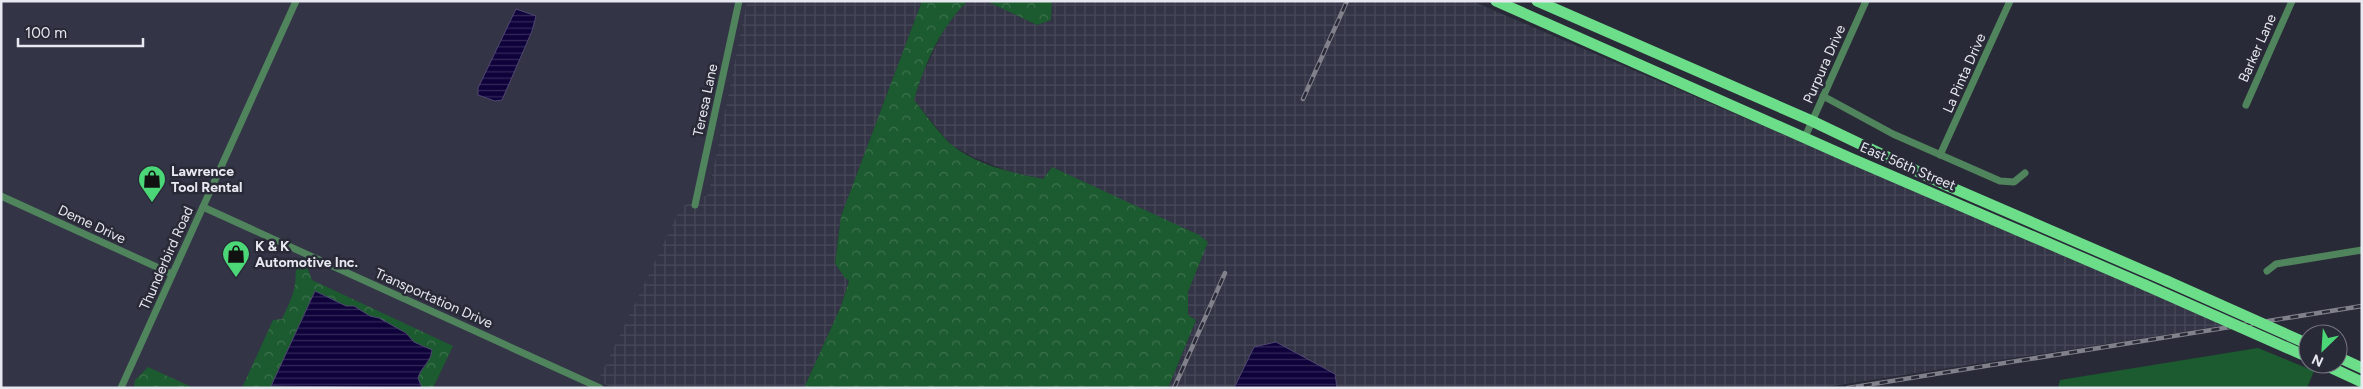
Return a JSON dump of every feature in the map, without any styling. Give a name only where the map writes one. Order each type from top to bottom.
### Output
[{"type":"main road","name":"East 56th Street","points":[[1496,1],[2298,353]]},
{"type":"main road","name":"East 56th Street","points":[[1537,1],[1812,122],[1948,186],[2298,340]]},
{"type":"main road","points":[[2348,361],[2361,367]]},
{"type":"main road","points":[[2345,374],[2362,382]]},
{"type":"street","name":"Thunderbird Road","points":[[121,388],[296,1]]},
{"type":"street","name":"Teresa Lane","points":[[695,205],[739,1]]},
{"type":"street","name":"Purpura Drive","points":[[1805,137],[1866,1]]},
{"type":"street","name":"La Pinta Drive","points":[[1940,155],[2010,1]]},
{"type":"street","name":"Barker Lane","points":[[2246,105],[2292,1]]},
{"type":"street","points":[[1823,96],[1879,127],[2000,181],[2014,182],[2025,173]]},
{"type":"street","name":"Deme Drive","points":[[1,196],[172,274]]},
{"type":"street","name":"Transportation Drive","points":[[203,207],[600,388]]},
{"type":"street","points":[[2267,271],[2276,264],[2362,250]]},
{"type":"shaded area","points":[[1,1],[747,1],[708,195],[598,381],[613,388],[1,388]]},
{"type":"shaded area","points":[[747,1],[922,1],[841,216],[835,263],[849,280],[841,306],[804,388],[613,388],[598,381],[681,207],[708,195]]},
{"type":"shaded area","points":[[968,1],[986,1],[1037,25],[1051,20],[1052,1],[1472,1],[2227,325],[1820,388],[1168,388],[1196,320],[1188,315],[1188,292],[1208,242],[1052,167],[1043,179],[1013,173],[973,157],[951,145],[914,100],[923,73],[947,23]]},
{"type":"shaded area","points":[[516,9],[536,16],[532,31],[502,100],[495,101],[478,95],[478,88]]},
{"type":"shaded area","points":[[315,291],[346,306],[354,306],[370,316],[379,318],[406,333],[414,342],[432,350],[430,358],[418,378],[422,388],[271,386]]},
{"type":"shaded area","points":[[1276,342],[1335,374],[1337,388],[1234,388],[1254,347]]},
{"type":"green space","points":[[922,1],[968,1],[949,22],[942,34],[923,73],[914,100],[952,145],[983,163],[1031,177],[1043,179],[1052,167],[1199,235],[1208,242],[1188,292],[1188,315],[1196,320],[1168,388],[804,388],[841,306],[849,281],[835,263],[841,216]]},
{"type":"green space","points":[[986,1],[1052,1],[1051,20],[1037,25]]},
{"type":"green space","points":[[297,264],[306,264],[312,280],[453,346],[433,388],[242,388],[273,320],[282,319],[288,307],[294,289]]},
{"type":"green space","points":[[2258,348],[2298,364],[2298,374],[2313,374],[2307,388],[2058,388],[2060,380]]},
{"type":"green space","points":[[148,367],[194,388],[134,387],[135,380]]},
{"type":"railway","points":[[1303,99],[1347,1]]},
{"type":"railway","points":[[1174,388],[1225,273]]},
{"type":"railway","points":[[1848,388],[2362,306]]},
{"type":"place","name":"Lawrence Tool Rental","points":[[152,203]]},
{"type":"place","name":"K & K Automotive Inc.","points":[[236,278]]}]
